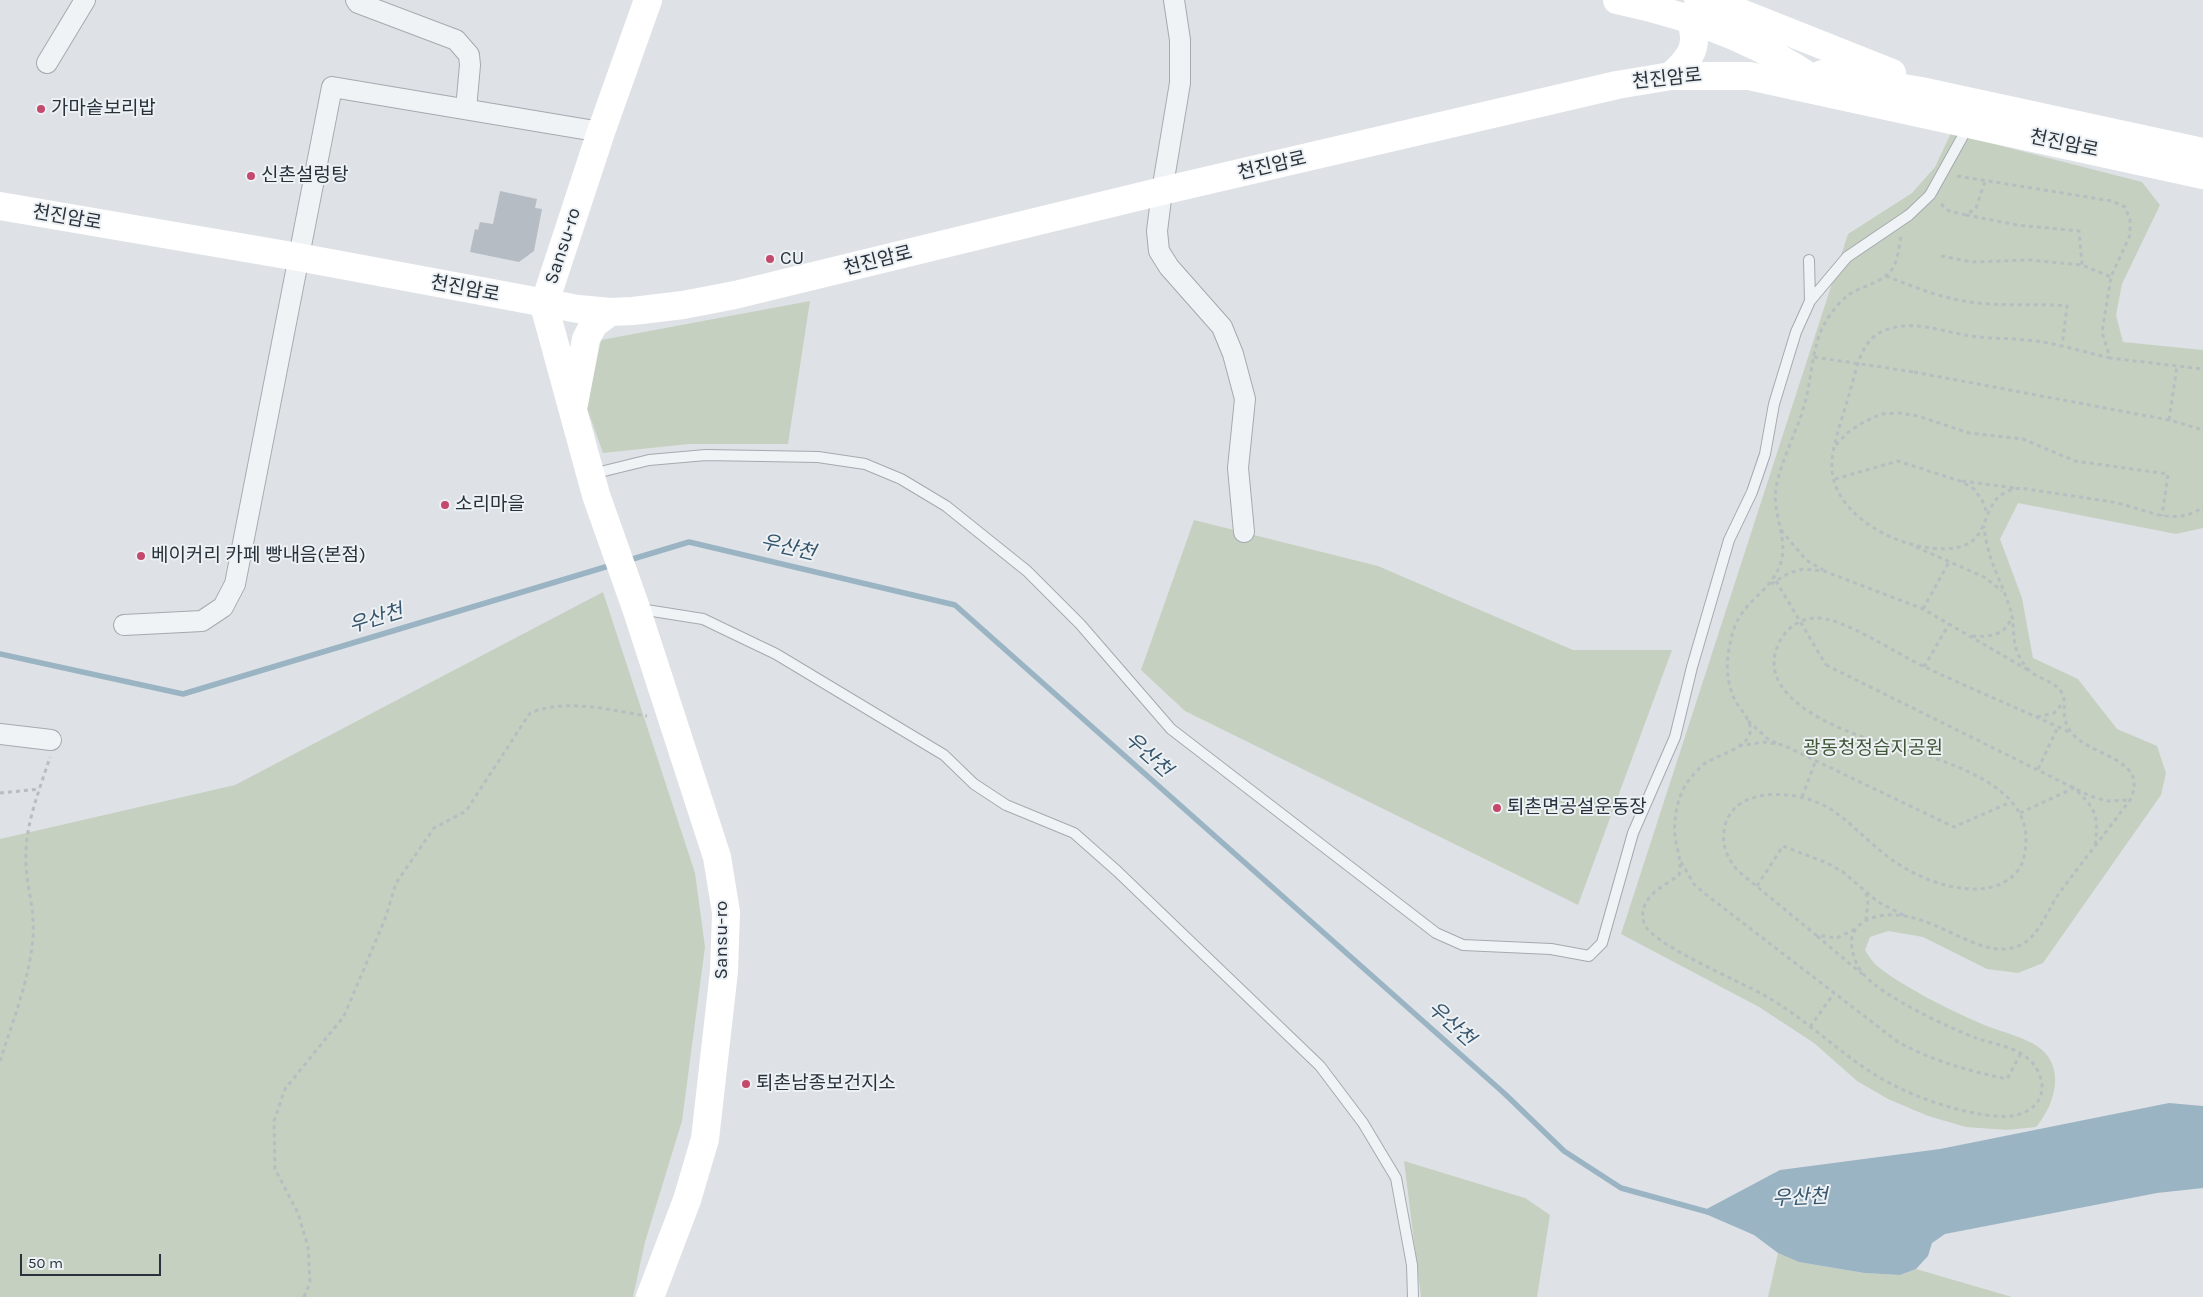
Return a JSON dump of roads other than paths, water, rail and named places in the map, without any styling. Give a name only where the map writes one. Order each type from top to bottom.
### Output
[{"type":"main road","name":"Sansu-ro","points":[[648,0],[601,132],[544,305],[593,485],[632,597],[717,857],[726,912],[724,971],[705,1139],[687,1200],[650,1297]]},
{"type":"main road","points":[[1625,0],[1694,10],[1716,4],[1900,76],[1920,91]]},
{"type":"main road","points":[[1694,10],[1732,34],[1802,70],[1834,94]]},
{"type":"main road","points":[[1671,76],[1685,63],[1693,50],[1695,32],[1694,10]]},
{"type":"main road","name":"천진암로","points":[[1749,76],[1780,68],[1802,70],[1920,91],[2203,152]]},
{"type":"main road","name":"천진암로","points":[[0,206],[298,257],[544,305],[610,312],[683,305],[735,296],[1162,191],[1617,85],[1671,76],[1749,76],[2203,175]]},
{"type":"main road","points":[[573,415],[586,339],[594,324],[610,312]]},
{"type":"street","points":[[47,62],[85,0]]},
{"type":"street","points":[[356,0],[358,3],[456,40],[468,55],[470,65],[466,109]]},
{"type":"street","points":[[1174,0],[1180,40],[1180,82],[1162,191],[1157,232],[1159,251],[1169,267],[1222,327],[1233,354],[1245,399],[1238,468],[1244,532]]},
{"type":"street","points":[[124,625],[202,621],[223,607],[235,584],[332,87],[601,132]]},
{"type":"street","points":[[0,734],[51,740]]},
{"type":"lane","points":[[593,485],[649,460],[706,456],[818,457],[865,464],[901,479],[946,506],[1027,571],[1080,624],[1171,729],[1436,933],[1463,944],[1551,949],[1589,956],[1602,944],[1633,833],[1675,737],[1692,667],[1729,540],[1752,492],[1765,454],[1774,404],[1796,332],[1810,301],[1847,257],[1909,215],[1930,195],[1944,174],[1969,124]]},
{"type":"lane","points":[[1808,260],[1810,301]]},
{"type":"lane","points":[[632,597],[703,620],[776,654],[944,755],[974,784],[1006,805],[1074,833],[1117,871],[1320,1066],[1363,1123],[1396,1178],[1412,1265],[1413,1297]]},
{"type":"water","points":[[2169,1103],[2203,1106],[2203,1188],[2157,1193],[1945,1234],[1932,1243],[1928,1256],[1916,1269],[1900,1275],[1864,1273],[1799,1262],[1778,1253],[1754,1235],[1701,1212],[1780,1170],[1940,1149]]},
{"type":"waterway","name":"우산천","points":[[626,561],[689,542],[955,605],[1505,1094],[1564,1151],[1621,1188],[1708,1212]]},
{"type":"waterway","name":"우산천","points":[[0,654],[183,694],[612,565]]},
{"type":"place","name":"가마솥보리밥","points":[[41,109]]},
{"type":"place","name":"신촌설렁탕","points":[[251,176]]},
{"type":"place","name":"CU","points":[[770,259]]},
{"type":"place","name":"소리마을","points":[[445,505]]},
{"type":"place","name":"베이커리 카페 빵내음(본점)","points":[[141,556]]},
{"type":"place","name":"퇴촌면공설운동장","points":[[1497,808]]},
{"type":"place","name":"퇴촌남종보건지소","points":[[746,1084]]},
{"type":"park label","name":"광동청정습지공원","points":[[1873,749]]}]
